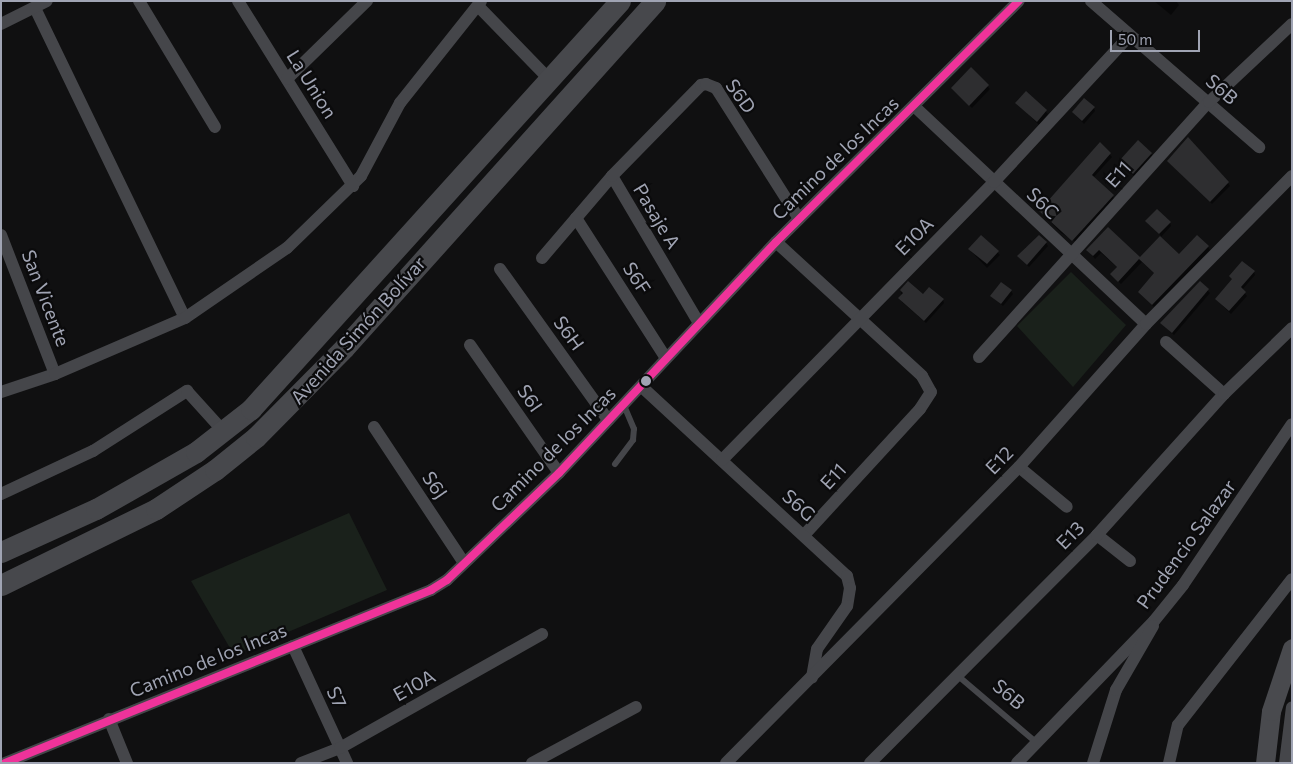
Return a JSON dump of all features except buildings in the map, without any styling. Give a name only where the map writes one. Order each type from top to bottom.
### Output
[{"type":"highway","name":"Avenida Simón Bolívar","points":[[1,552],[96,510],[224,432],[278,383],[620,1]]},
{"type":"highway","name":"Avenida Simón Bolívar","points":[[1,585],[156,509],[216,470],[256,437],[344,348],[655,1]]},
{"type":"main road","points":[[1265,763],[1271,710],[1292,648]]},
{"type":"street","points":[[139,1],[215,128]]},
{"type":"street","name":"La Union","points":[[238,1],[353,186]]},
{"type":"street","points":[[287,79],[366,1]]},
{"type":"street","name":"Camino de los Incas","points":[[5,763],[109,719],[431,590],[464,563],[559,473],[608,420],[642,387],[666,358],[776,242],[915,107],[1019,1]]},
{"type":"street","name":"S6B","points":[[1091,1],[1210,102],[1259,147]]},
{"type":"street","points":[[1,24],[41,4],[185,318]]},
{"type":"street","points":[[1,392],[55,374],[185,318],[287,248],[353,186],[368,166],[400,104],[480,4],[550,80]]},
{"type":"street","name":"E11","points":[[979,357],[1210,102],[1292,24]]},
{"type":"street","name":"E10A","points":[[722,460],[994,182],[1130,35]]},
{"type":"street","name":"S6D","points":[[612,176],[701,85],[711,85],[800,219]]},
{"type":"street","name":"S6C","points":[[915,107],[1070,255],[1146,324]]},
{"type":"street","name":"Pasaje A","points":[[542,258],[612,176],[699,323]]},
{"type":"street","name":"E12","points":[[726,763],[1019,467],[1146,324],[1291,178]]},
{"type":"street","name":"S6F","points":[[576,218],[666,358]]},
{"type":"street","name":"San Vicente","points":[[1,235],[55,374]]},
{"type":"street","points":[[776,242],[860,319]]},
{"type":"street","name":"S6H","points":[[500,269],[608,420]]},
{"type":"street","name":"E11","points":[[804,535],[929,397],[927,381],[860,319]]},
{"type":"street","name":"E13","points":[[870,763],[956,674],[1097,534],[1224,394],[1292,328]]},
{"type":"street","points":[[1166,342],[1224,394]]},
{"type":"street","name":"S6I","points":[[470,345],[559,473]]},
{"type":"street","name":"S6G","points":[[642,387],[841,569],[850,588],[847,606],[814,656],[812,678]]},
{"type":"street","points":[[1,494],[93,451],[187,391],[224,432]]},
{"type":"street","name":"Prudencio Salazar","points":[[1017,763],[1154,621],[1183,585],[1292,424]]},
{"type":"street","name":"S6J","points":[[374,427],[464,563]]},
{"type":"street","points":[[1019,467],[1067,507]]},
{"type":"street","points":[[1097,534],[1130,561]]},
{"type":"street","points":[[1169,763],[1178,725],[1292,579]]},
{"type":"street","points":[[1093,763],[1116,690],[1148,639],[1154,621]]},
{"type":"street","name":"E10A","points":[[301,763],[340,748],[542,634]]},
{"type":"street","name":"S7","points":[[293,646],[347,763]]},
{"type":"street","points":[[532,763],[636,707]]},
{"type":"street","points":[[1285,763],[1292,707]]},
{"type":"street","points":[[109,719],[127,763]]},
{"type":"lane","points":[[615,464],[634,440],[634,429],[624,405]]},
{"type":"lane","name":"S6B","points":[[956,674],[1037,743]]},
{"type":"shaded area","points":[[1071,272],[1126,325],[1073,387],[1017,326]]},
{"type":"shaded area","points":[[349,513],[387,590],[234,655],[191,581]]},
{"type":"transit line","points":[[5,763],[431,590],[447,580],[559,473],[776,242],[1019,1]]}]
